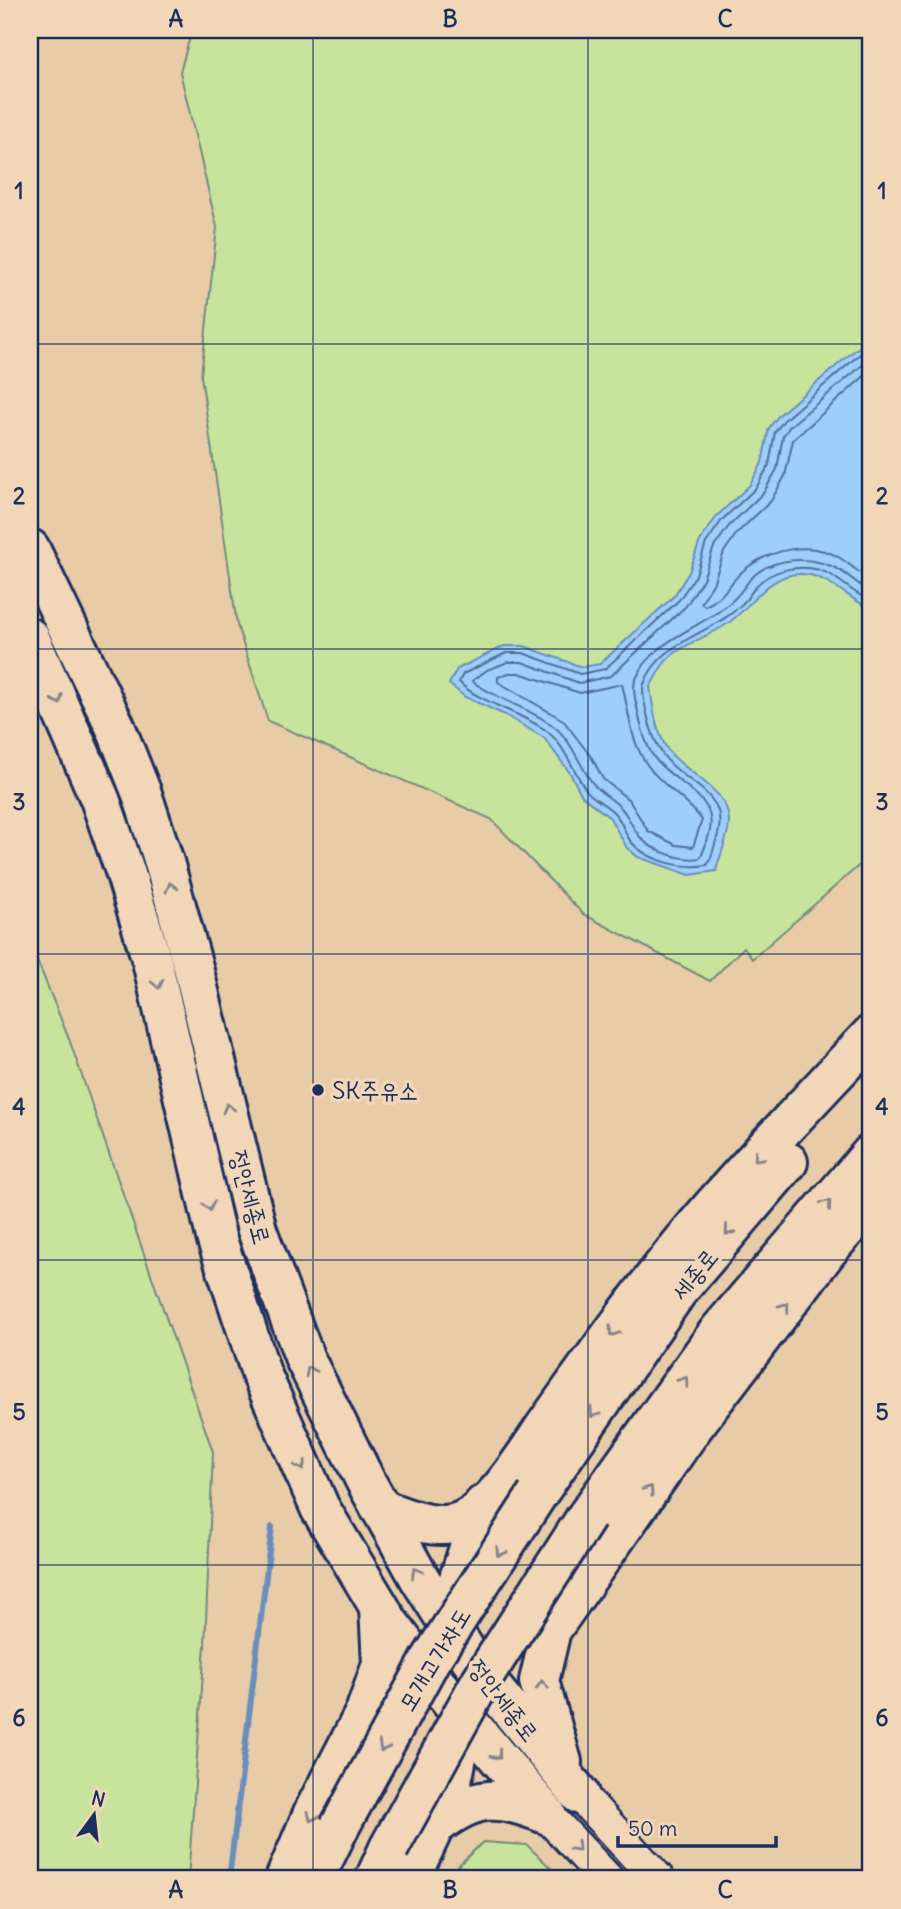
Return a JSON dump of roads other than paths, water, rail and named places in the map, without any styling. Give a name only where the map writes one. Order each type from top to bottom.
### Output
[{"type":"highway","name":"정안세종로","points":[[30,549],[110,715],[142,794],[193,967],[257,1230],[304,1359],[380,1508],[452,1630],[453,1672],[459,1709],[546,1814]]},
{"type":"highway","name":"정안세종로","points":[[30,638],[95,787],[125,871],[152,961],[216,1237],[261,1373],[320,1508],[379,1605],[453,1672],[579,1794]]},
{"type":"highway","points":[[380,1508],[401,1517],[439,1525],[462,1521],[483,1505],[511,1475],[617,1326],[712,1207],[871,1035]]},
{"type":"highway","name":"세종로","points":[[537,1495],[677,1292],[797,1150],[871,1069]]},
{"type":"highway","points":[[391,1869],[481,1681],[587,1516],[719,1331],[871,1154]]},
{"type":"highway","points":[[365,1712],[404,1681],[510,1661],[536,1646],[551,1630],[693,1427],[828,1250],[871,1201]]},
{"type":"highway","name":"모개고가차도","points":[[314,1879],[338,1828],[431,1659],[537,1495]]},
{"type":"highway","points":[[452,1630],[456,1588],[483,1505]]},
{"type":"highway","points":[[285,1879],[313,1813],[365,1712],[382,1664],[379,1605]]},
{"type":"highway","points":[[551,1630],[539,1681],[563,1765],[579,1794]]},
{"type":"highway","points":[[435,1826],[461,1745],[459,1709]]},
{"type":"highway","points":[[391,1869],[435,1826],[460,1807],[485,1800],[506,1800],[546,1814]]},
{"type":"main road","points":[[579,1794],[658,1879]]},
{"type":"main road","points":[[546,1814],[607,1879]]},
{"type":"water","points":[[871,341],[871,609],[819,578],[800,574],[788,575],[760,593],[720,629],[680,649],[667,660],[650,687],[661,736],[676,759],[723,801],[729,824],[716,871],[690,875],[638,857],[627,848],[610,818],[582,796],[570,773],[544,738],[505,715],[465,697],[449,684],[457,669],[504,646],[524,646],[582,667],[600,664],[674,596],[689,572],[700,541],[717,516],[750,485],[762,463],[769,428],[779,415],[856,349]]},
{"type":"waterway","points":[[229,1879],[272,1527]]},
{"type":"place","name":"SK주유소","points":[[318,1090]]}]
